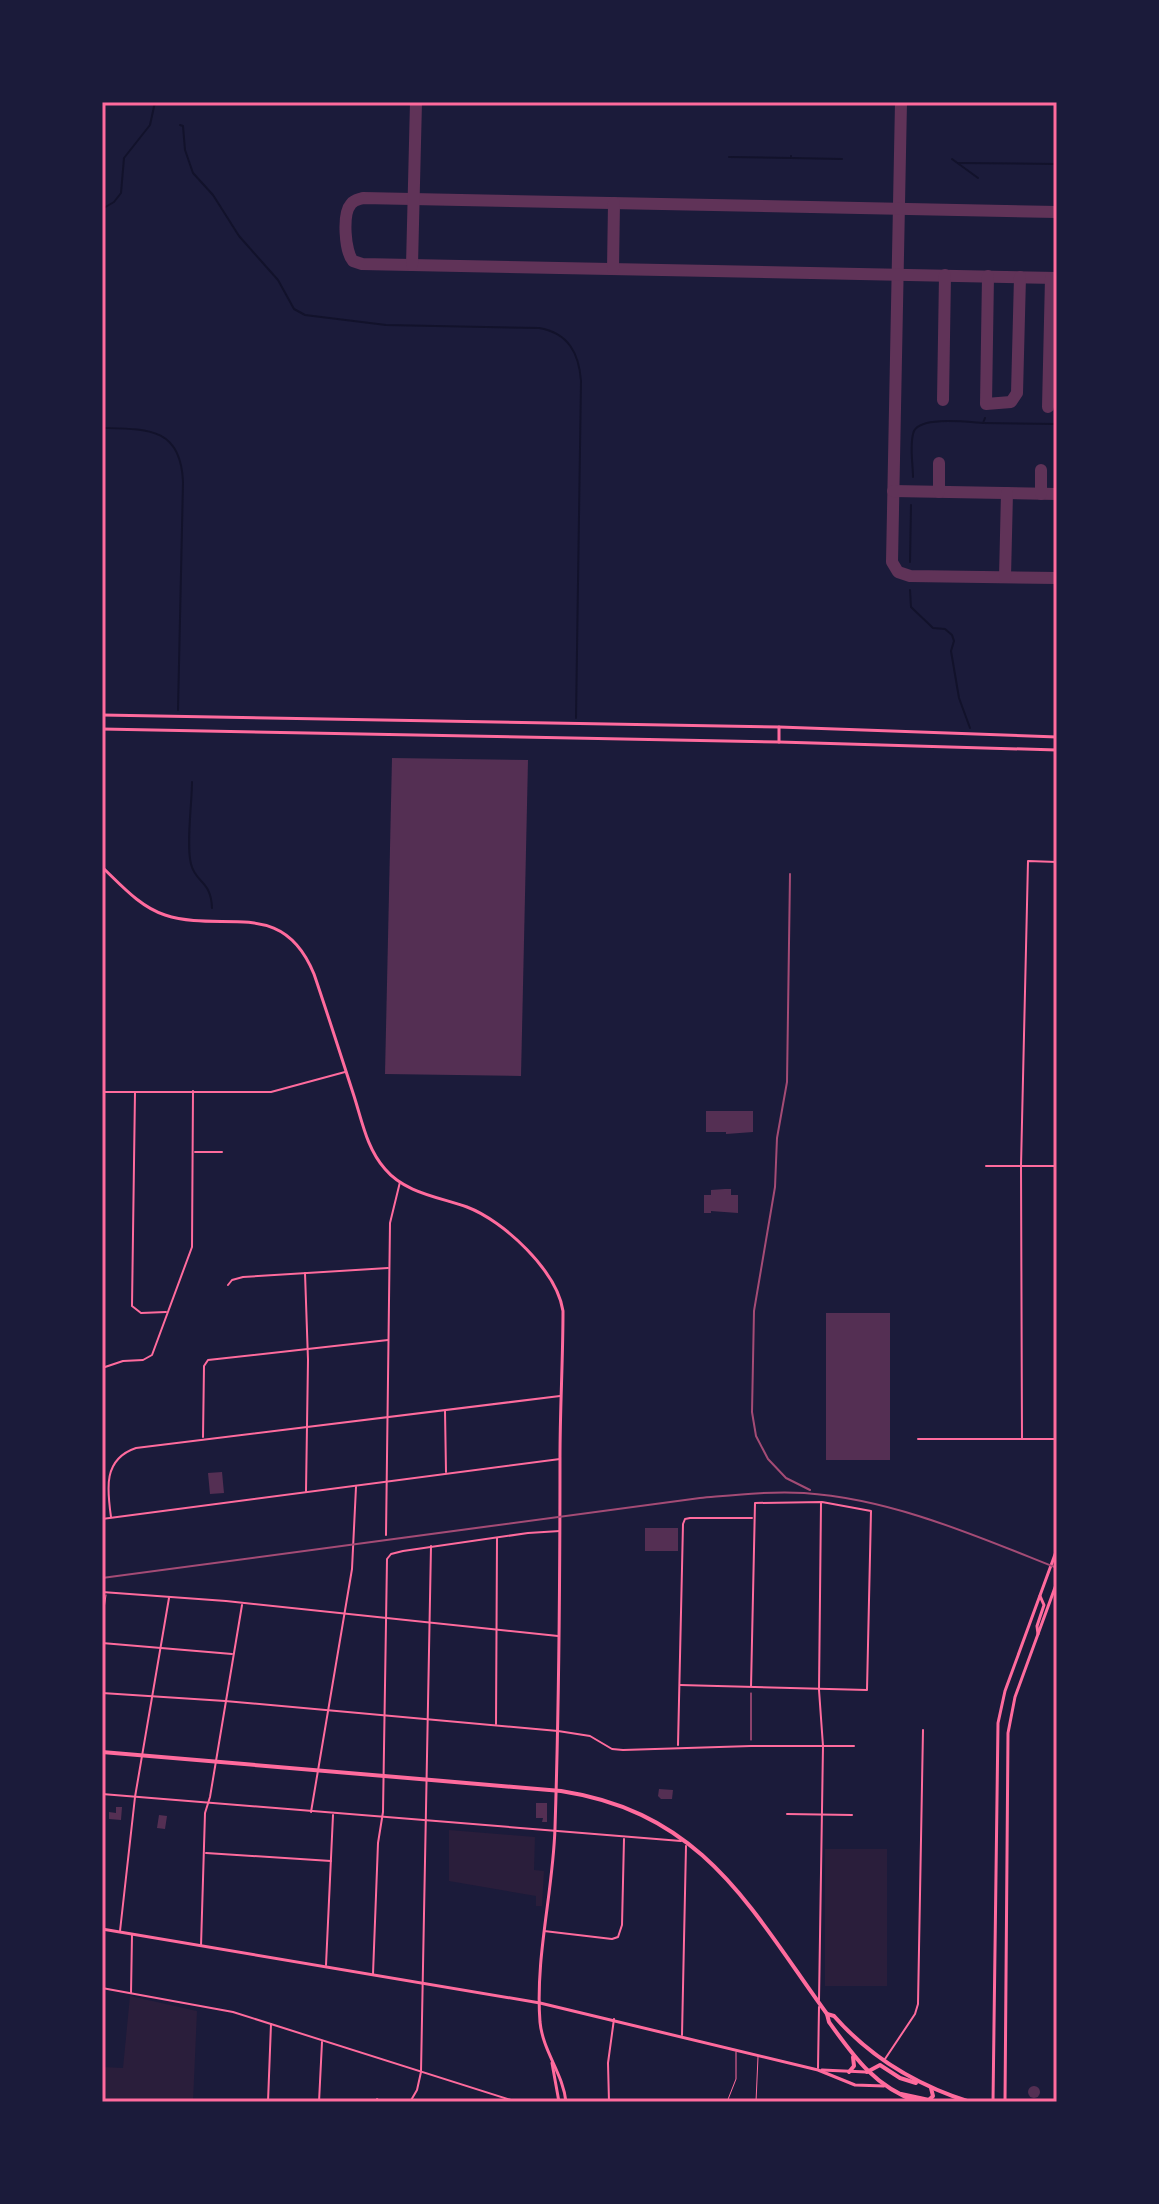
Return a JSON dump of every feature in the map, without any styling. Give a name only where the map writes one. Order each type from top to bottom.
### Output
[{"type":"main road","points":[[102,715],[779,727],[1057,737]]},
{"type":"main road","points":[[779,727],[779,742]]},
{"type":"main road","points":[[102,729],[1057,750]]},
{"type":"main road","points":[[102,867],[146,906],[163,915],[258,923],[289,939],[305,956],[311,968],[373,1151],[383,1168],[400,1182],[483,1215],[542,1265],[555,1285],[562,1306],[560,1636],[555,1832],[549,1908],[541,1948],[540,2003],[543,2036],[559,2102]]},
{"type":"main road","points":[[993,2102],[996,1752],[999,1717],[1005,1691],[1057,1549]]},
{"type":"main road","points":[[1005,2102],[1009,1725],[1015,1697],[1057,1582]]},
{"type":"main road","points":[[1037,1638],[1037,1626],[1044,1604],[1040,1596]]},
{"type":"main road","points":[[1025,1636],[1037,1638]]},
{"type":"main road","points":[[102,1752],[556,1791],[593,1797],[625,1807],[655,1820],[686,1841],[729,1881],[866,2072],[884,2086],[918,2102]]},
{"type":"main road","points":[[996,1839],[1007,1839]]},
{"type":"main road","points":[[996,1854],[1007,1854]]},
{"type":"main road","points":[[995,1914],[1006,1914]]},
{"type":"main road","points":[[102,1929],[540,2003],[818,2070],[855,2085],[884,2086]]},
{"type":"main road","points":[[994,1950],[1006,1949]]},
{"type":"main road","points":[[827,2014],[834,2016],[856,2040],[883,2061],[922,2084],[970,2102]]},
{"type":"main road","points":[[849,2072],[854,2066],[852,2055]]},
{"type":"main road","points":[[552,2063],[561,2077],[566,2102]]},
{"type":"main road","points":[[818,2070],[866,2072],[880,2065],[903,2079],[922,2084]]},
{"type":"main road","points":[[898,2094],[929,2100],[933,2096],[931,2088]]},
{"type":"street","points":[[1022,1438],[1021,1166],[1028,861],[1057,862]]},
{"type":"street","points":[[102,1092],[271,1092],[346,1071]]},
{"type":"street","points":[[102,1368],[148,1358],[154,1351],[192,1247],[193,1091]]},
{"type":"street","points":[[135,1092],[132,1306],[141,1313],[169,1312]]},
{"type":"street","points":[[194,1152],[222,1152]]},
{"type":"street","points":[[986,1166],[1057,1166]]},
{"type":"street","points":[[386,1535],[390,1223],[400,1182]]},
{"type":"street","points":[[193,1217],[201,1216]]},
{"type":"street","points":[[228,1285],[232,1280],[243,1277],[389,1268]]},
{"type":"street","points":[[305,1273],[306,1492]]},
{"type":"street","points":[[203,1439],[206,1361],[388,1340]]},
{"type":"street","points":[[111,1517],[108,1481],[112,1468],[123,1454],[140,1447],[561,1396]]},
{"type":"street","points":[[445,1410],[446,1474]]},
{"type":"street","points":[[918,1439],[1057,1439]]},
{"type":"street","points":[[102,1519],[560,1459]]},
{"type":"street","points":[[311,1812],[355,1544],[356,1485]]},
{"type":"street","points":[[818,2070],[823,1746],[819,1690],[822,1502]]},
{"type":"street","points":[[680,1685],[819,1690],[867,1690],[871,1511],[822,1502],[755,1503],[751,1687]]},
{"type":"street","points":[[677,1748],[685,1519],[753,1518]]},
{"type":"street","points":[[373,1974],[384,1776],[387,1559],[391,1554],[431,1546],[561,1531]]},
{"type":"street","points":[[496,1725],[497,1537]]},
{"type":"street","points":[[410,2102],[417,2090],[421,2072],[431,1546]]},
{"type":"street","points":[[104,1592],[431,1621],[496,1631],[560,1636]]},
{"type":"street","points":[[120,1932],[135,1797],[169,1596]]},
{"type":"street","points":[[201,1946],[205,1813],[243,1604]]},
{"type":"street","points":[[102,1643],[233,1654]]},
{"type":"street","points":[[102,1693],[558,1731],[590,1736],[612,1749],[854,1746]]},
{"type":"street","points":[[883,2061],[911,2022],[918,2004],[923,1730]]},
{"type":"street","points":[[102,1794],[686,1841],[682,2036]]},
{"type":"street","points":[[326,1967],[333,1814]]},
{"type":"street","points":[[787,1814],[852,1815]]},
{"type":"street","points":[[544,1931],[612,1939],[618,1937],[622,1925],[624,1838]]},
{"type":"street","points":[[204,1853],[331,1861]]},
{"type":"street","points":[[130,1993],[132,1934]]},
{"type":"street","points":[[102,1988],[233,2012],[517,2102]]},
{"type":"street","points":[[609,2102],[608,2063],[614,2019]]},
{"type":"street","points":[[268,2102],[271,2024]]},
{"type":"street","points":[[319,2102],[322,2040]]},
{"type":"street","points":[[486,2102],[487,2093]]},
{"type":"lane","points":[[103,1616],[104,1592]]},
{"type":"lane","points":[[727,2102],[736,2079],[736,2050]]},
{"type":"lane","points":[[756,2102],[759,2055]]},
{"type":"path","points":[[751,1687],[751,1746]]},
{"type":"shaded area","points":[[449,1830],[535,1837],[534,1870],[544,1871],[542,1906],[536,1906],[536,1896],[449,1881]]},
{"type":"shaded area","points":[[825,1849],[887,1849],[887,1986],[825,1986]]},
{"type":"shaded area","points":[[130,1996],[197,2011],[193,2102],[102,2102],[102,2067],[123,2068]]},
{"type":"building","points":[[392,758],[528,760],[521,1076],[385,1074]]},
{"type":"building","points":[[706,1111],[753,1111],[753,1132],[706,1132]]},
{"type":"building","points":[[731,1189],[731,1195],[738,1195],[738,1213],[704,1213],[704,1195],[711,1195],[711,1190]]},
{"type":"building","points":[[826,1313],[890,1313],[890,1460],[826,1460]]},
{"type":"building","points":[[222,1472],[224,1493],[210,1494],[208,1473]]},
{"type":"building","points":[[645,1528],[678,1528],[678,1551],[645,1551]]},
{"type":"building","points":[[659,1789],[673,1790],[672,1799],[661,1799]]},
{"type":"building","points":[[536,1803],[547,1803],[547,1822],[536,1818]]},
{"type":"building","points":[[116,1807],[122,1807],[121,1820],[109,1819],[109,1812],[116,1813]]},
{"type":"building","points":[[159,1815],[167,1816],[165,1829],[157,1828]]},
{"type":"building","points":[[1034,2086],[1040,2092],[1034,2098],[1028,2092]]},
{"type":"waterway","points":[[102,209],[121,193],[124,158],[150,125],[155,102]]},
{"type":"waterway","points":[[180,125],[183,126],[185,150],[193,173],[213,195],[239,236],[278,280],[294,309],[305,315],[386,325],[539,328],[558,335],[570,346],[578,362],[581,381],[576,718]]},
{"type":"waterway","points":[[729,157],[791,156]]},
{"type":"waterway","points":[[791,158],[842,159]]},
{"type":"waterway","points":[[952,159],[978,178]]},
{"type":"waterway","points":[[958,163],[1057,164]]},
{"type":"waterway","points":[[913,477],[912,441],[918,426],[946,421],[983,423],[985,418]]},
{"type":"waterway","points":[[983,423],[1057,424]]},
{"type":"waterway","points":[[102,428],[133,429],[159,435],[176,450],[181,464],[178,710]]},
{"type":"waterway","points":[[910,562],[911,505]]},
{"type":"waterway","points":[[910,590],[911,607],[933,628],[945,629],[952,635],[951,651],[959,698],[970,728]]},
{"type":"waterway","points":[[192,782],[191,864],[209,892],[212,908]]},
{"type":"taxiway","points":[[412,265],[416,102]]},
{"type":"taxiway","points":[[901,102],[892,562],[898,572],[910,576],[1057,578]]},
{"type":"taxiway","points":[[1057,212],[363,198],[351,204],[346,224],[350,256],[353,261],[362,264],[1057,278]]},
{"type":"taxiway","points":[[613,269],[614,203]]},
{"type":"taxiway","points":[[943,400],[945,275]]},
{"type":"taxiway","points":[[988,276],[986,404],[1011,402],[1017,393],[1020,277]]},
{"type":"taxiway","points":[[1048,407],[1051,278]]},
{"type":"taxiway","points":[[939,463],[939,492]]},
{"type":"taxiway","points":[[1041,470],[1041,494]]},
{"type":"taxiway","points":[[893,491],[1057,494]]},
{"type":"taxiway","points":[[1005,577],[1007,493]]},
{"type":"railway","points":[[790,874],[787,1082],[777,1138],[775,1187],[754,1311],[752,1412],[756,1436],[768,1459],[786,1478],[810,1490]]},
{"type":"railway","points":[[102,1578],[700,1498],[778,1493],[837,1497],[902,1511],[1057,1568]]}]
